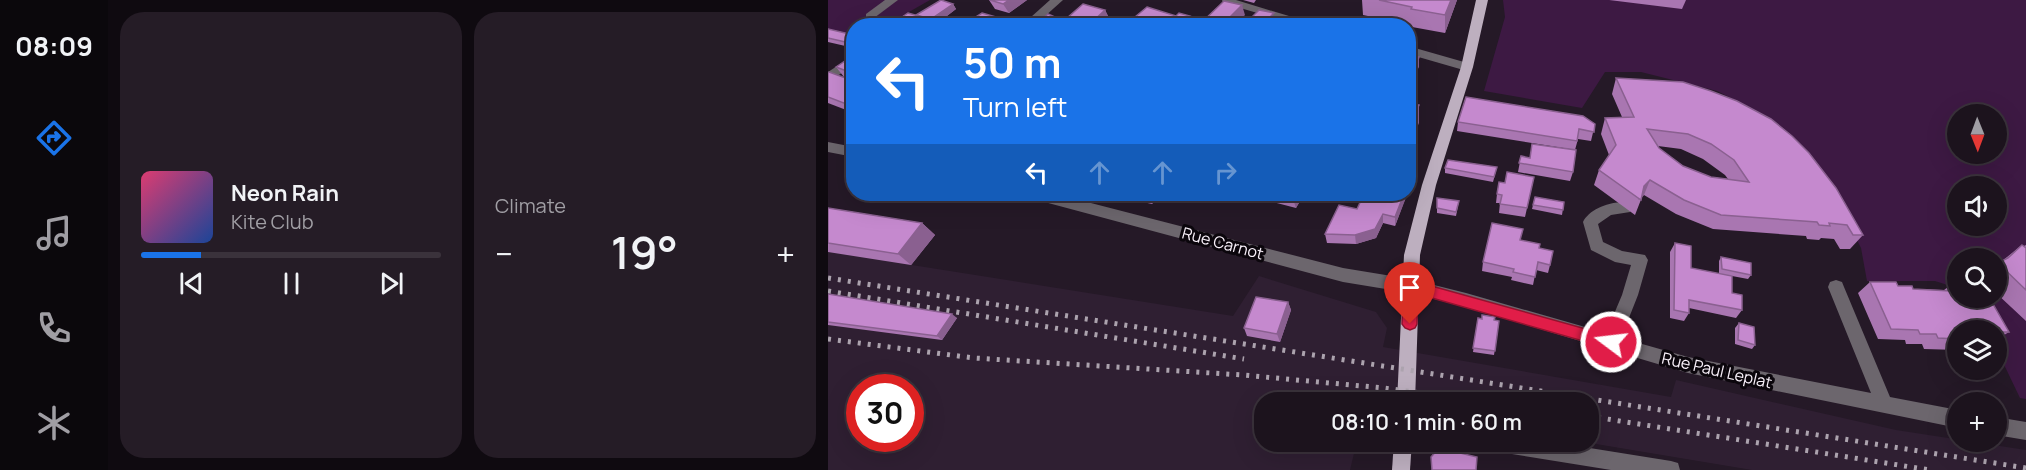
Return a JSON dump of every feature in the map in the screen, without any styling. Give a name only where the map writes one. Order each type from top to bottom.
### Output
[{"type":"main road","points":[[1406,392],[1412,255],[1429,185],[1467,67],[1482,0]]},
{"type":"main road","points":[[1401,470],[1402,452]]},
{"type":"street","points":[[870,16],[892,0]]},
{"type":"street","points":[[1036,18],[1057,0]]},
{"type":"street","points":[[1228,0],[1290,18]]},
{"type":"street","points":[[1416,52],[1467,67]]},
{"type":"street","points":[[828,78],[846,65]]},
{"type":"street","points":[[828,147],[846,150]]},
{"type":"street","name":"Rue Carnot","points":[[1063,201],[1343,275],[1410,286]]},
{"type":"street","points":[[1611,342],[1630,295],[1640,260],[1620,256],[1596,246],[1590,222],[1611,208],[1625,208]]},
{"type":"street","name":"Rue Paul Leplat","points":[[1410,286],[1688,365],[1947,416]]},
{"type":"street","points":[[1836,287],[1884,405]]},
{"type":"street","points":[[2007,428],[2026,431]]},
{"type":"street","points":[[1557,452],[1671,470]]},
{"type":"shaded area","points":[[828,0],[930,0],[898,18],[846,18],[846,36],[828,32]]},
{"type":"shaded area","points":[[1503,0],[2026,0],[2026,399],[2020,398],[2007,371],[2007,320],[1988,320],[1978,308],[2007,308],[2007,248],[1947,248],[1947,285],[1935,281],[1867,281],[1861,248],[1810,154],[1769,117],[1717,91],[1641,72],[1605,72],[1582,108],[1484,91],[1505,17]]},
{"type":"shaded area","points":[[828,214],[935,235],[912,265],[1233,316],[1259,276],[1376,312],[1387,328],[1383,347],[1671,397],[1676,380],[1896,430],[1947,438],[1947,452],[2007,452],[2007,447],[2026,450],[2026,470],[1752,470],[1599,444],[1599,392],[1254,392],[1254,452],[1354,452],[1350,470],[828,470]]},
{"type":"building","points":[[941,0],[953,4],[932,18],[916,15]]},
{"type":"building","points":[[990,0],[1009,0],[1003,4]]},
{"type":"building","points":[[1379,0],[1451,0],[1445,15]]},
{"type":"building","points":[[1224,1],[1242,5],[1229,18],[1206,18]]},
{"type":"building","points":[[1083,4],[1105,10],[1096,18],[1067,18]]},
{"type":"building","points":[[1147,7],[1176,16],[1179,13],[1190,16],[1188,18],[1134,18]]},
{"type":"building","points":[[1259,10],[1274,13],[1271,16],[1280,18],[1251,18]]},
{"type":"building","points":[[908,13],[925,18],[900,18]]},
{"type":"building","points":[[982,13],[996,17],[994,18],[974,18]]},
{"type":"building","points":[[1048,14],[1055,17],[1053,18],[1044,18]]},
{"type":"building","points":[[828,29],[846,33],[846,42],[828,38]]},
{"type":"building","points":[[846,60],[846,71],[836,67]]},
{"type":"building","points":[[828,73],[846,78],[846,104],[828,97]]},
{"type":"building","points":[[1616,78],[1683,82],[1737,101],[1771,119],[1809,153],[1836,188],[1863,235],[1853,235],[1847,225],[1829,223],[1830,226],[1819,225],[1817,222],[1721,215],[1684,200],[1650,180],[1644,186],[1641,200],[1599,170],[1616,145],[1605,118],[1634,117]],"holes":[[[1647,129],[1688,134],[1711,144],[1734,160],[1749,182],[1711,177],[1683,166],[1659,148]]]},
{"type":"building","points":[[1466,97],[1583,116],[1595,124],[1594,132],[1579,129],[1577,141],[1458,122]]},
{"type":"building","points":[[1532,144],[1576,150],[1573,172],[1519,163],[1521,156],[1530,158]]},
{"type":"building","points":[[1448,160],[1497,167],[1494,177],[1445,168]]},
{"type":"building","points":[[1507,172],[1534,177],[1527,208],[1500,204],[1502,195],[1497,194],[1499,182],[1505,183]]},
{"type":"building","points":[[1535,197],[1564,202],[1563,210],[1533,205]]},
{"type":"building","points":[[1437,198],[1459,201],[1456,212],[1437,208]]},
{"type":"building","points":[[1361,201],[1401,201],[1395,217],[1383,214],[1375,229],[1355,235],[1325,234],[1339,205],[1357,209]]},
{"type":"building","points":[[828,208],[922,223],[898,254],[828,243]]},
{"type":"building","points":[[1492,223],[1523,229],[1520,240],[1540,244],[1539,248],[1553,251],[1550,265],[1538,262],[1535,277],[1513,272],[1514,269],[1483,262]]},
{"type":"building","points":[[1675,243],[1691,246],[1691,268],[1732,276],[1732,293],[1742,295],[1742,310],[1689,300],[1689,313],[1674,310]]},
{"type":"building","points":[[2022,245],[2026,248],[2026,290],[2007,272],[2008,258]]},
{"type":"building","points":[[1721,257],[1751,263],[1751,275],[1722,269]]},
{"type":"building","points":[[1870,282],[1896,282],[1898,286],[1912,286],[1913,289],[1947,291],[1947,308],[1995,308],[2002,320],[1947,320],[1947,338],[1938,338],[1936,334],[1920,334],[1918,330],[1891,329]]},
{"type":"building","points":[[828,294],[952,314],[937,336],[828,322]]},
{"type":"building","points":[[1256,297],[1288,302],[1277,334],[1244,328]]},
{"type":"building","points":[[1482,315],[1495,317],[1494,320],[1499,321],[1495,351],[1473,348],[1478,318],[1482,319]]},
{"type":"building","points":[[1739,323],[1754,327],[1755,345],[1738,340]]},
{"type":"building","points":[[1435,452],[1456,452],[1477,457],[1476,470],[1432,470],[1431,457]]},
{"type":"railway","points":[[828,278],[2026,468]]},
{"type":"railway","points":[[828,291],[1244,359]]},
{"type":"railway","points":[[828,339],[974,358],[1243,375],[1413,392]]},
{"type":"railway","points":[[1599,418],[1930,470]]},
{"type":"route","points":[[1410,324],[1410,286],[1611,342]]}]
